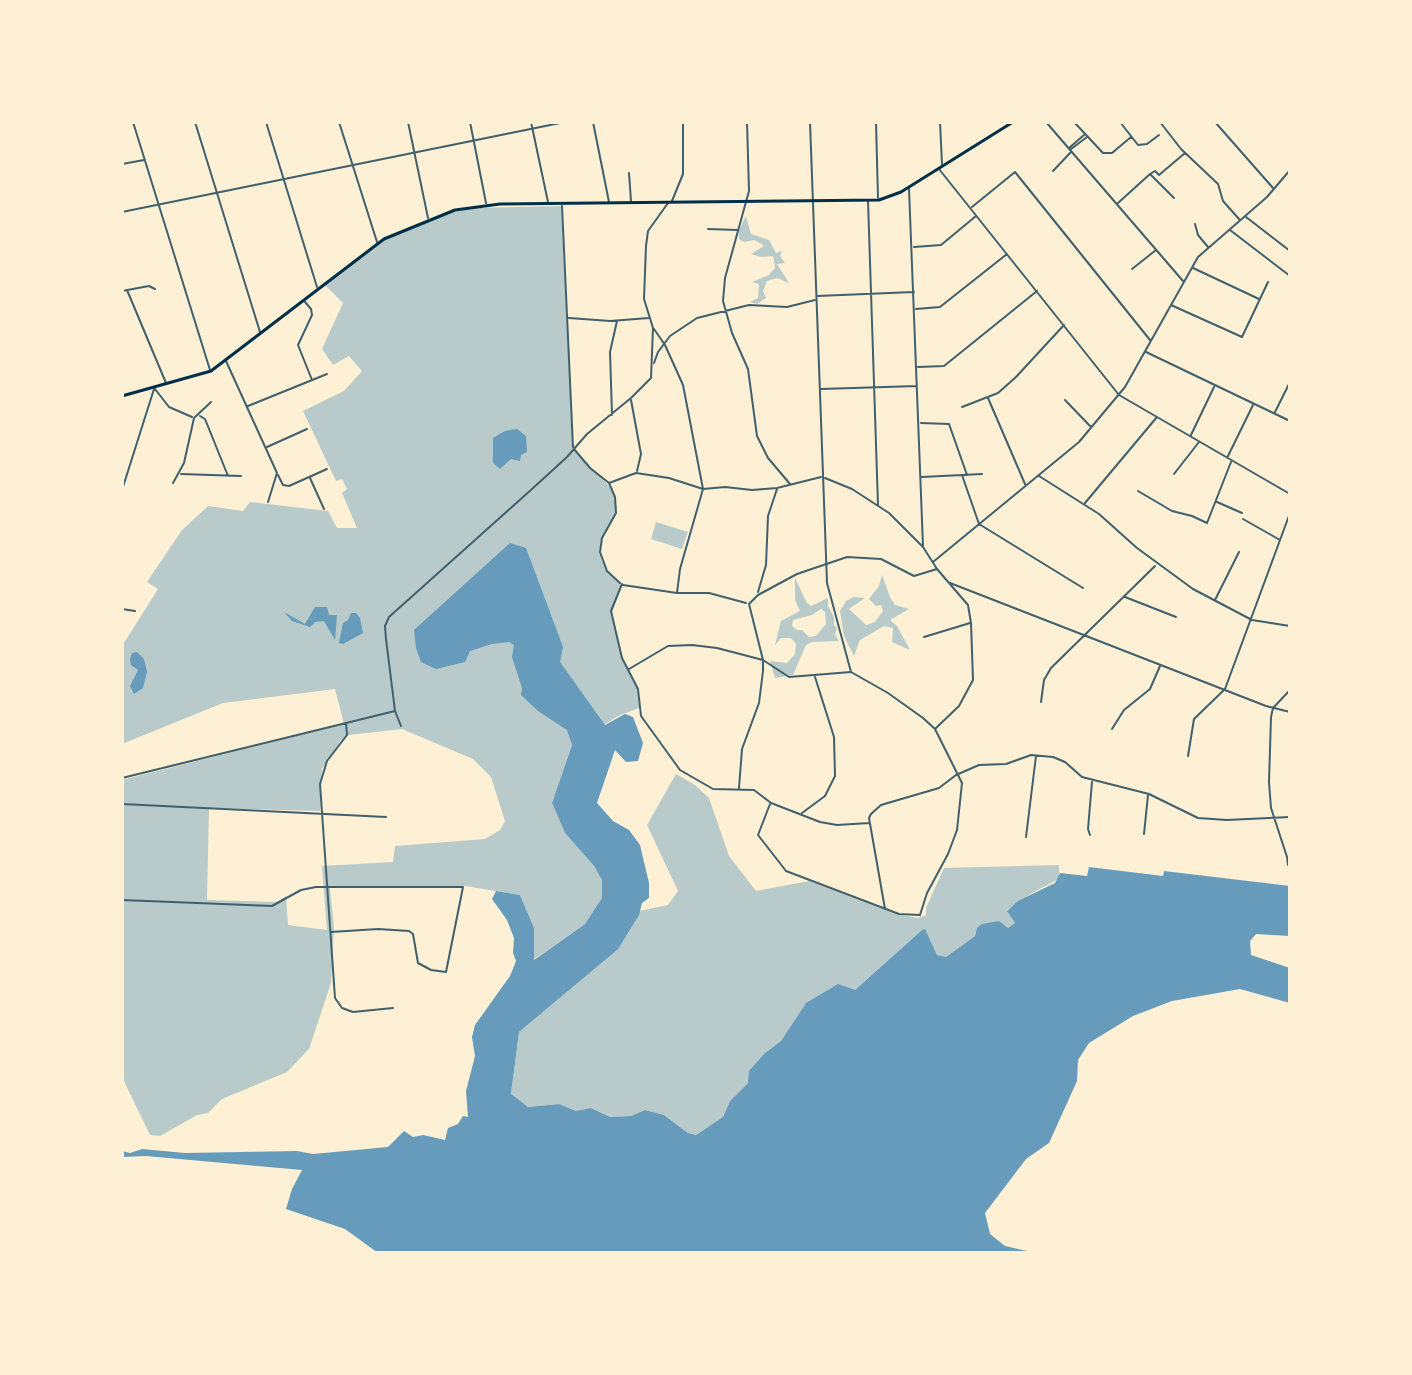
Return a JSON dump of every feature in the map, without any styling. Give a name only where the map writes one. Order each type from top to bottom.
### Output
[{"type":"main road","points":[[122,396],[211,371],[377,243],[396,232],[455,210],[486,205],[562,203],[879,200],[909,188],[1013,122]]},
{"type":"street","points":[[133,122],[211,371]]},
{"type":"street","points":[[195,122],[260,333]]},
{"type":"street","points":[[266,122],[318,288]]},
{"type":"street","points":[[339,122],[377,243]]},
{"type":"street","points":[[408,122],[428,220]]},
{"type":"street","points":[[470,122],[486,205]]},
{"type":"street","points":[[531,122],[548,204]]},
{"type":"street","points":[[122,212],[565,122]]},
{"type":"street","points":[[593,122],[609,203]]},
{"type":"street","points":[[677,593],[680,569],[703,489],[683,385],[664,343],[653,328],[644,299],[647,238],[652,224],[670,202],[683,174],[683,122]]},
{"type":"street","points":[[747,122],[749,191],[723,292],[725,310],[748,369],[757,436],[768,458],[790,484]]},
{"type":"street","points":[[810,122],[825,563],[827,583],[851,672]]},
{"type":"street","points":[[876,122],[879,200]]},
{"type":"street","points":[[940,122],[940,167],[1119,395],[1290,494]]},
{"type":"street","points":[[1046,122],[1183,281]]},
{"type":"street","points":[[1074,122],[1099,150],[1108,154],[1131,137]]},
{"type":"street","points":[[1120,122],[1138,145],[1142,146],[1159,135]]},
{"type":"street","points":[[1160,122],[1185,153],[1218,184],[1223,201],[1240,219]]},
{"type":"street","points":[[1215,122],[1274,189]]},
{"type":"street","points":[[1053,171],[1086,135]]},
{"type":"street","points":[[1117,204],[1150,174],[1155,171],[1159,175],[1185,153]]},
{"type":"street","points":[[122,164],[145,159]]},
{"type":"street","points":[[932,562],[1065,454],[1092,427],[1119,395],[1192,267],[1208,247],[1274,189],[1290,170]]},
{"type":"street","points":[[970,209],[1015,172],[1150,341]]},
{"type":"street","points":[[629,173],[632,202]]},
{"type":"street","points":[[1150,174],[1174,198]]},
{"type":"street","points":[[1284,177],[1290,180]]},
{"type":"street","points":[[909,188],[923,547]]},
{"type":"street","points":[[868,200],[878,505]]},
{"type":"street","points":[[562,203],[573,448],[590,468],[609,483],[615,497],[617,509],[602,538],[600,552],[607,571],[622,584],[677,593],[709,593],[749,604]]},
{"type":"street","points":[[913,247],[941,245],[976,216]]},
{"type":"street","points":[[1245,216],[1290,251]]},
{"type":"street","points":[[1195,224],[1198,235],[1208,247]]},
{"type":"street","points":[[708,229],[738,230]]},
{"type":"street","points":[[1229,229],[1290,276]]},
{"type":"street","points":[[1132,269],[1157,250]]},
{"type":"street","points":[[915,309],[940,307],[1007,254]]},
{"type":"street","points":[[1192,267],[1260,299]]},
{"type":"street","points":[[1170,304],[1242,337],[1268,282]]},
{"type":"street","points":[[122,291],[149,286],[155,289]]},
{"type":"street","points":[[127,290],[166,384]]},
{"type":"street","points":[[917,368],[944,366],[1037,291]]},
{"type":"street","points":[[401,726],[395,711],[386,639],[387,619],[647,384],[664,343],[689,322],[709,313],[749,305],[797,306],[816,298],[914,292]]},
{"type":"street","points":[[303,300],[312,315],[298,345],[312,380]]},
{"type":"street","points":[[567,318],[617,321],[649,318]]},
{"type":"street","points":[[612,415],[610,352],[617,321]]},
{"type":"street","points":[[962,407],[998,393],[1064,325]]},
{"type":"street","points":[[653,328],[653,367]]},
{"type":"street","points":[[1145,352],[1290,421]]},
{"type":"street","points":[[226,360],[283,485],[289,486],[327,469]]},
{"type":"street","points":[[247,407],[327,374]]},
{"type":"street","points":[[1274,413],[1290,382]]},
{"type":"street","points":[[1190,436],[1215,385]]},
{"type":"street","points":[[819,389],[917,386]]},
{"type":"street","points":[[154,388],[175,412],[205,419],[228,476]]},
{"type":"street","points":[[122,490],[154,388]]},
{"type":"street","points":[[988,397],[1026,485]]},
{"type":"street","points":[[631,398],[641,454],[636,473]]},
{"type":"street","points":[[1065,400],[1092,427]]},
{"type":"street","points":[[173,483],[179,474],[196,417],[211,402]]},
{"type":"street","points":[[1228,458],[1254,404]]},
{"type":"street","points":[[1084,504],[1157,417]]},
{"type":"street","points":[[919,423],[949,424],[979,524],[1083,588]]},
{"type":"street","points":[[266,448],[307,429]]},
{"type":"street","points":[[1174,474],[1199,441]]},
{"type":"street","points":[[1138,491],[1172,511],[1207,523],[1232,461]]},
{"type":"street","points":[[268,502],[277,473]]},
{"type":"street","points":[[609,483],[636,473],[669,478],[703,489],[725,487],[748,490],[777,488],[823,477],[852,489],[878,505],[923,547],[937,569],[968,605],[973,667],[971,686],[959,706],[935,729]]},
{"type":"street","points":[[179,474],[241,476]]},
{"type":"street","points":[[920,477],[982,474]]},
{"type":"street","points":[[1038,476],[1105,518],[1157,564],[1214,601],[1252,620],[1290,626]]},
{"type":"street","points":[[309,477],[324,509]]},
{"type":"street","points":[[758,595],[766,565],[768,516],[777,488]]},
{"type":"street","points":[[1216,502],[1242,513]]},
{"type":"street","points":[[1188,756],[1194,719],[1225,689],[1290,513]]},
{"type":"street","points":[[1243,519],[1280,540]]},
{"type":"street","points":[[1214,601],[1239,552]]},
{"type":"street","points":[[749,604],[758,595],[797,574],[847,557],[888,561],[910,576],[937,569]]},
{"type":"street","points":[[1041,702],[1047,673],[1157,564]]},
{"type":"street","points":[[949,583],[1290,712]]},
{"type":"street","points":[[622,584],[611,615],[622,658],[638,689],[641,716],[676,766],[713,789],[754,790],[771,803],[837,825],[869,823]]},
{"type":"street","points":[[1124,597],[1176,617]]},
{"type":"street","points":[[739,789],[742,749],[759,703],[763,660],[752,626],[749,604]]},
{"type":"street","points":[[122,609],[135,611]]},
{"type":"street","points":[[924,637],[971,623]]},
{"type":"street","points":[[628,670],[664,647],[673,645],[717,648],[763,660],[789,677],[851,672],[912,709],[935,729],[958,774],[962,792],[957,830],[948,854],[927,893],[920,915],[911,916],[786,871],[758,835],[771,803]]},
{"type":"street","points":[[1112,729],[1124,710],[1150,689],[1161,665]]},
{"type":"street","points":[[800,814],[825,796],[835,776],[834,737],[815,676]]},
{"type":"street","points":[[1288,865],[1273,818],[1269,791],[1273,708],[1290,690]]},
{"type":"street","points":[[122,778],[395,711]]},
{"type":"street","points":[[346,723],[347,735],[331,754],[320,784],[335,998],[342,1008],[353,1012],[393,1008]]},
{"type":"street","points":[[885,909],[869,823],[871,814],[881,805],[935,790],[958,774],[979,765],[1006,764],[1036,755],[1059,758],[1076,774],[1149,794],[1198,818],[1290,817]]},
{"type":"street","points":[[1026,837],[1036,755]]},
{"type":"street","points":[[1090,835],[1093,780]]},
{"type":"street","points":[[1144,834],[1149,794]]},
{"type":"street","points":[[122,804],[386,817]]},
{"type":"street","points":[[122,900],[272,906],[305,889],[463,887],[446,972],[431,970],[418,963],[413,934],[409,931],[331,932]]},
{"type":"shaded area","points":[[561,206],[573,448],[609,486],[615,497],[617,509],[600,544],[601,558],[607,571],[622,584],[611,615],[624,663],[636,683],[639,708],[618,716],[572,745],[552,803],[565,833],[602,880],[602,898],[639,911],[668,905],[678,891],[647,825],[676,774],[709,798],[729,856],[756,891],[809,881],[896,914],[918,918],[926,915],[926,908],[944,868],[1059,865],[1059,879],[1007,910],[1015,923],[1008,928],[977,928],[975,936],[946,957],[937,955],[925,930],[922,930],[855,990],[806,1003],[781,1041],[765,1053],[748,1083],[730,1101],[723,1117],[696,1135],[688,1133],[664,1115],[645,1110],[631,1116],[610,1117],[591,1108],[576,1111],[559,1104],[528,1107],[511,1095],[519,1032],[563,995],[601,901],[585,924],[533,960],[534,928],[520,895],[465,886],[330,888],[334,929],[331,983],[309,1049],[287,1072],[222,1099],[208,1113],[197,1115],[160,1136],[150,1135],[122,1077],[122,780],[344,724],[335,689],[223,703],[122,744],[122,646],[158,589],[147,582],[182,530],[208,506],[243,511],[250,502],[328,511],[337,528],[357,528],[342,493],[347,489],[342,479],[336,481],[303,411],[344,391],[362,371],[349,356],[333,365],[322,349],[343,303],[324,284],[383,240],[457,211]],"holes":[[[402,729],[473,759],[491,777],[505,821],[500,830],[485,839],[395,846],[393,862],[322,866],[327,930],[288,925],[286,896],[277,902],[207,900],[209,808],[320,811],[322,769],[341,740],[349,735]]]},
{"type":"shaded area","points":[[746,216],[751,234],[769,240],[776,253],[782,251],[780,256],[785,263],[777,264],[789,283],[777,278],[767,281],[763,291],[766,298],[757,304],[750,302],[758,298],[759,284],[752,282],[769,275],[775,268],[774,260],[773,256],[751,254],[764,246],[762,244],[739,239],[739,230]]},
{"type":"shaded area","points":[[656,522],[688,532],[682,549],[651,539]]},
{"type":"shaded area","points":[[882,575],[895,605],[909,609],[890,620],[897,626],[910,650],[892,642],[893,628],[884,626],[860,640],[854,656],[844,636],[840,611],[846,601],[854,597],[865,598],[849,609],[866,625],[875,622],[883,611],[881,605],[876,606],[869,599],[879,586]]},
{"type":"shaded area","points":[[795,578],[811,606],[828,598],[839,641],[806,645],[793,675],[775,678],[770,661],[787,663],[795,654],[796,644],[791,638],[781,638],[775,645],[781,621],[800,611],[795,600]],"holes":[[[821,609],[825,612],[826,624],[816,636],[809,637],[792,626],[793,620]]]},
{"type":"water","points":[[517,429],[526,436],[527,452],[521,455],[520,461],[511,459],[500,469],[493,463],[493,438]]},
{"type":"water","points":[[510,543],[526,548],[563,647],[560,662],[605,725],[625,714],[633,717],[643,743],[638,761],[626,762],[615,750],[597,803],[613,821],[629,830],[640,845],[649,883],[649,898],[642,903],[639,915],[618,949],[519,1032],[511,1094],[528,1107],[559,1104],[576,1111],[591,1108],[610,1117],[631,1116],[645,1110],[664,1115],[688,1133],[696,1135],[723,1117],[730,1101],[748,1083],[749,1071],[781,1041],[806,1003],[838,984],[855,990],[922,930],[925,929],[937,955],[946,957],[975,936],[982,924],[999,921],[1008,928],[1015,923],[1007,911],[1018,901],[1055,883],[1060,873],[1087,876],[1089,867],[1163,876],[1164,871],[1290,886],[1290,936],[1256,934],[1250,941],[1251,955],[1290,968],[1290,1003],[1240,989],[1172,1001],[1133,1016],[1089,1043],[1078,1060],[1077,1081],[1049,1143],[1026,1159],[985,1213],[990,1234],[1005,1246],[1036,1253],[378,1253],[345,1229],[286,1209],[302,1170],[146,1156],[122,1157],[122,1151],[130,1153],[142,1149],[185,1153],[297,1151],[313,1154],[388,1147],[404,1131],[413,1137],[423,1135],[445,1140],[448,1128],[458,1124],[463,1116],[468,1117],[466,1091],[475,1056],[472,1037],[475,1025],[510,976],[516,961],[514,938],[507,920],[492,899],[496,891],[520,895],[534,928],[534,960],[585,924],[602,898],[602,880],[565,833],[552,803],[572,745],[567,730],[538,711],[521,695],[522,688],[512,657],[514,645],[509,642],[492,644],[470,651],[465,662],[436,669],[421,662],[416,648],[414,630]]},
{"type":"water","points":[[315,607],[327,607],[329,615],[337,615],[335,640],[324,621],[315,622],[310,627],[292,621],[284,612],[305,624]]},
{"type":"water","points":[[351,613],[356,613],[360,618],[363,633],[343,644],[339,643],[343,623]]},
{"type":"water","points":[[137,652],[144,659],[147,672],[143,688],[134,694],[130,686],[138,670],[131,665],[130,659],[132,653]]}]
